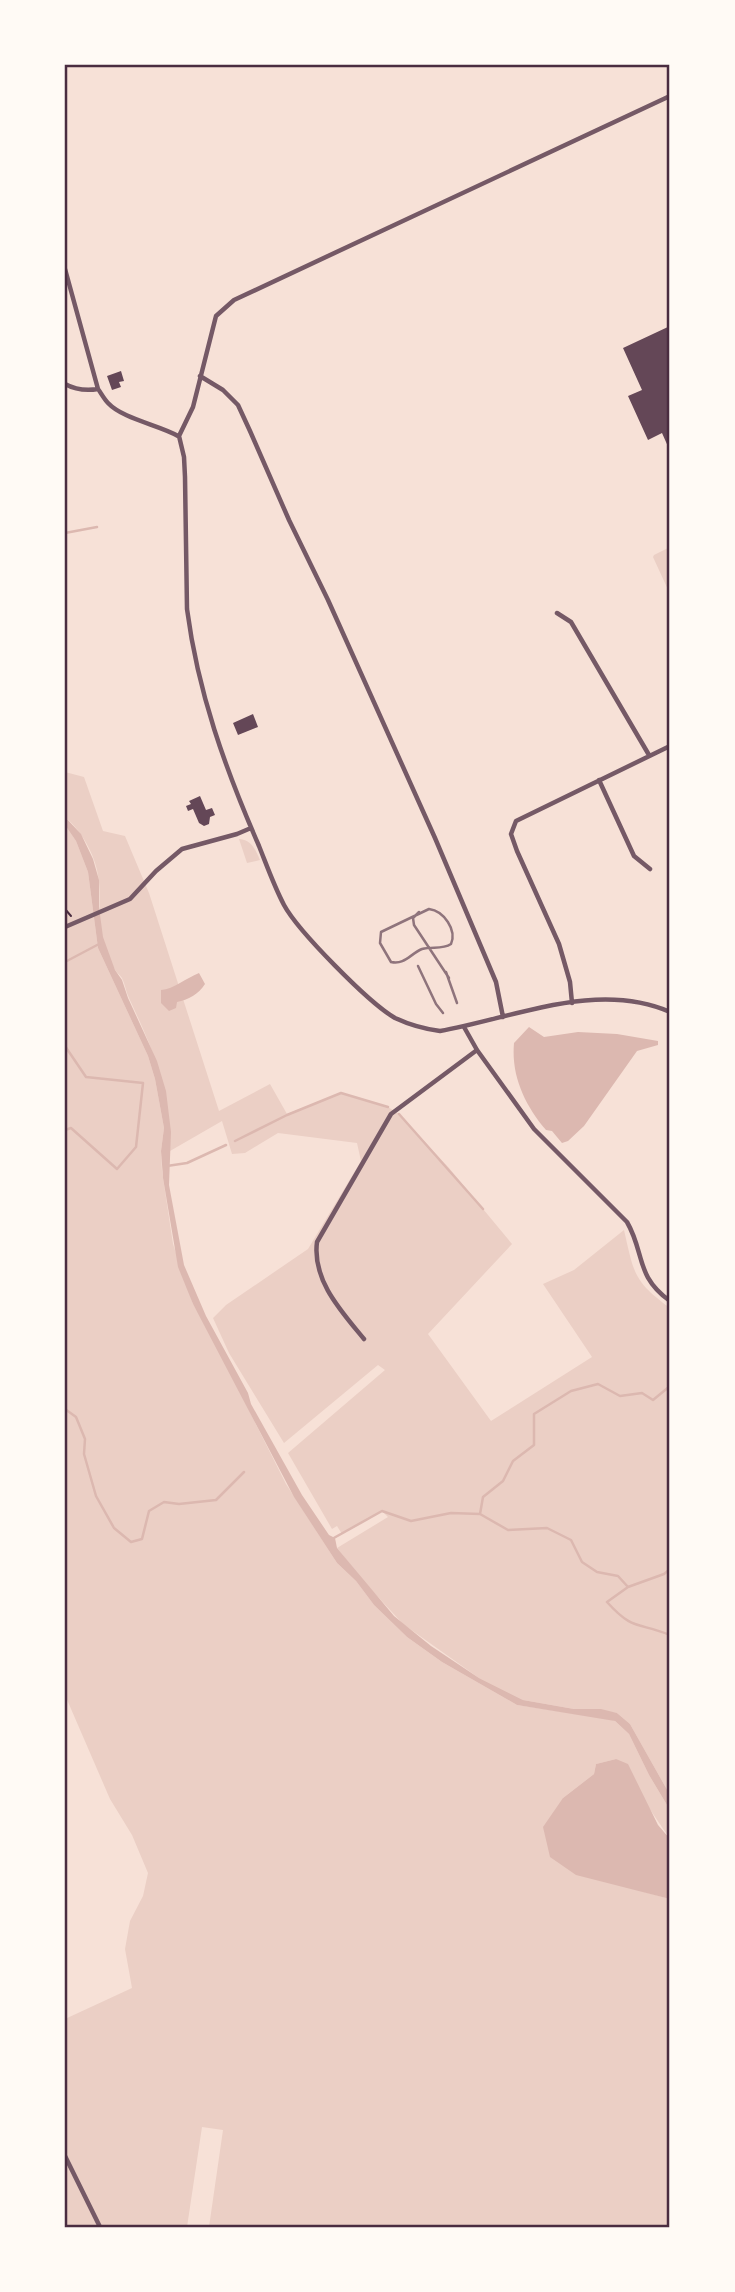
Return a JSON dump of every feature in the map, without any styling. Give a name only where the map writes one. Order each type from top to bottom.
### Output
[{"type":"street","points":[[670,96],[234,300],[216,316],[190,414],[179,436],[184,457],[187,609],[215,737],[284,905],[306,936],[384,1011],[409,1024],[440,1031],[547,1006],[572,1003],[600,1001],[642,1004],[670,1012]]},
{"type":"street","points":[[65,269],[98,389],[117,410],[179,436]]},
{"type":"street","points":[[199,376],[223,390],[237,405],[246,422],[440,850],[496,982],[503,1017]]},
{"type":"street","points":[[65,384],[88,391],[98,389]]},
{"type":"street","points":[[556,613],[571,622],[649,755]]},
{"type":"street","points":[[572,1003],[570,982],[559,944],[517,852],[512,834],[516,821],[670,746]]},
{"type":"street","points":[[599,779],[634,856],[650,869]]},
{"type":"street","points":[[65,927],[110,910],[130,899],[156,871],[182,849],[251,828]]},
{"type":"street","points":[[464,1027],[477,1050],[534,1129],[627,1222],[632,1230],[644,1271],[653,1287],[670,1301]]},
{"type":"street","points":[[364,1339],[325,1287],[315,1255],[317,1242],[391,1114],[477,1050]]},
{"type":"street","points":[[65,2156],[100,2227]]},
{"type":"path","points":[[65,909],[76,921]]},
{"type":"shaded area","points":[[670,547],[670,594],[653,557]]},
{"type":"shaded area","points":[[65,772],[84,777],[103,831],[125,836],[149,893],[219,1111],[270,1084],[287,1114],[341,1093],[388,1107],[399,1114],[449,1168],[512,1244],[428,1334],[491,1421],[592,1357],[543,1284],[574,1270],[624,1230],[637,1275],[649,1290],[670,1308],[670,1795],[630,1724],[617,1713],[523,1700],[479,1678],[403,1624],[337,1548],[388,1517],[382,1511],[342,1534],[337,1526],[332,1529],[288,1453],[385,1370],[378,1365],[284,1443],[229,1353],[213,1318],[226,1305],[308,1249],[361,1161],[357,1143],[278,1133],[245,1153],[232,1154],[222,1121],[170,1151],[168,1109],[159,1072],[123,980],[113,966],[103,940],[95,864],[83,838],[65,817]]},
{"type":"shaded area","points":[[65,817],[81,834],[93,859],[99,880],[103,937],[115,970],[122,980],[157,1061],[166,1091],[171,1132],[169,1185],[184,1265],[206,1316],[248,1393],[251,1404],[302,1495],[329,1535],[335,1538],[337,1548],[394,1616],[431,1646],[479,1678],[523,1700],[574,1709],[601,1709],[617,1713],[630,1724],[670,1795],[670,1810],[629,1734],[615,1721],[517,1705],[442,1662],[407,1637],[337,1563],[294,1497],[193,1304],[178,1267],[163,1178],[161,1151],[164,1128],[155,1079],[148,1056],[98,948],[88,872],[76,841],[65,825]]},
{"type":"shaded area","points":[[65,825],[76,841],[88,872],[98,948],[148,1056],[155,1079],[164,1128],[162,1171],[173,1244],[193,1304],[286,1484],[337,1563],[407,1637],[442,1662],[517,1705],[615,1721],[629,1734],[670,1810],[670,1839],[616,1759],[596,1764],[594,1774],[563,1798],[641,1891],[670,1899],[670,2227],[209,2227],[223,2130],[202,2127],[187,2227],[65,2227],[65,2019],[132,1988],[125,1949],[130,1921],[143,1896],[148,1873],[132,1835],[110,1799],[65,1695]]},
{"type":"shaded area","points":[[239,839],[250,843],[260,860],[247,863]]},
{"type":"shaded area","points":[[199,973],[205,984],[196,994],[177,1002],[176,1008],[169,1011],[161,1003],[161,990],[171,988]]},
{"type":"shaded area","points":[[529,1027],[544,1037],[578,1032],[617,1034],[658,1041],[658,1045],[637,1051],[584,1126],[562,1143],[538,1120],[517,1078],[514,1043]]},
{"type":"shaded area","points":[[616,1759],[628,1764],[658,1825],[670,1839],[670,1899],[576,1875],[550,1857],[543,1827],[563,1798],[594,1774],[596,1764]]},
{"type":"building","points":[[670,326],[670,451],[662,433],[648,440],[628,396],[642,390],[623,348]]},
{"type":"building","points":[[121,371],[124,381],[119,382],[121,387],[112,390],[107,376]]},
{"type":"building","points":[[253,714],[258,727],[238,735],[233,723]]},
{"type":"building","points":[[200,796],[206,810],[212,808],[215,815],[210,817],[209,824],[204,826],[199,823],[193,809],[188,811],[186,806],[191,804],[189,801]]},
{"type":"waterway","points":[[65,533],[97,527]]},
{"type":"waterway","points":[[65,962],[99,944]]},
{"type":"waterway","points":[[65,1046],[86,1077],[143,1083],[136,1147],[117,1169],[71,1128],[65,1130]]},
{"type":"waterway","points":[[235,1141],[287,1115],[341,1093],[388,1107]]},
{"type":"waterway","points":[[399,1114],[483,1209]]},
{"type":"waterway","points":[[167,1166],[187,1163],[226,1145]]},
{"type":"waterway","points":[[332,1539],[382,1511],[411,1521],[451,1513],[480,1514],[483,1497],[503,1481],[513,1461],[534,1445],[534,1414],[571,1391],[598,1384],[620,1396],[642,1393],[653,1400],[670,1386]]},
{"type":"waterway","points":[[65,1409],[76,1417],[85,1439],[84,1454],[96,1496],[114,1528],[131,1542],[142,1539],[149,1511],[164,1502],[179,1504],[216,1500],[244,1472]]},
{"type":"waterway","points":[[480,1514],[508,1530],[547,1528],[571,1540],[582,1562],[597,1572],[618,1576],[628,1587],[664,1574],[670,1569]]},
{"type":"waterway","points":[[628,1587],[607,1602],[630,1622],[670,1635]]},
{"type":"railway","points":[[429,909],[440,913],[448,922],[452,933],[451,944],[422,949],[404,961],[391,962],[380,943],[381,932],[429,909]]},
{"type":"railway","points":[[419,912],[413,918],[414,925],[449,978]]},
{"type":"railway","points":[[418,966],[443,1013]]},
{"type":"railway","points":[[446,972],[457,1003]]}]
